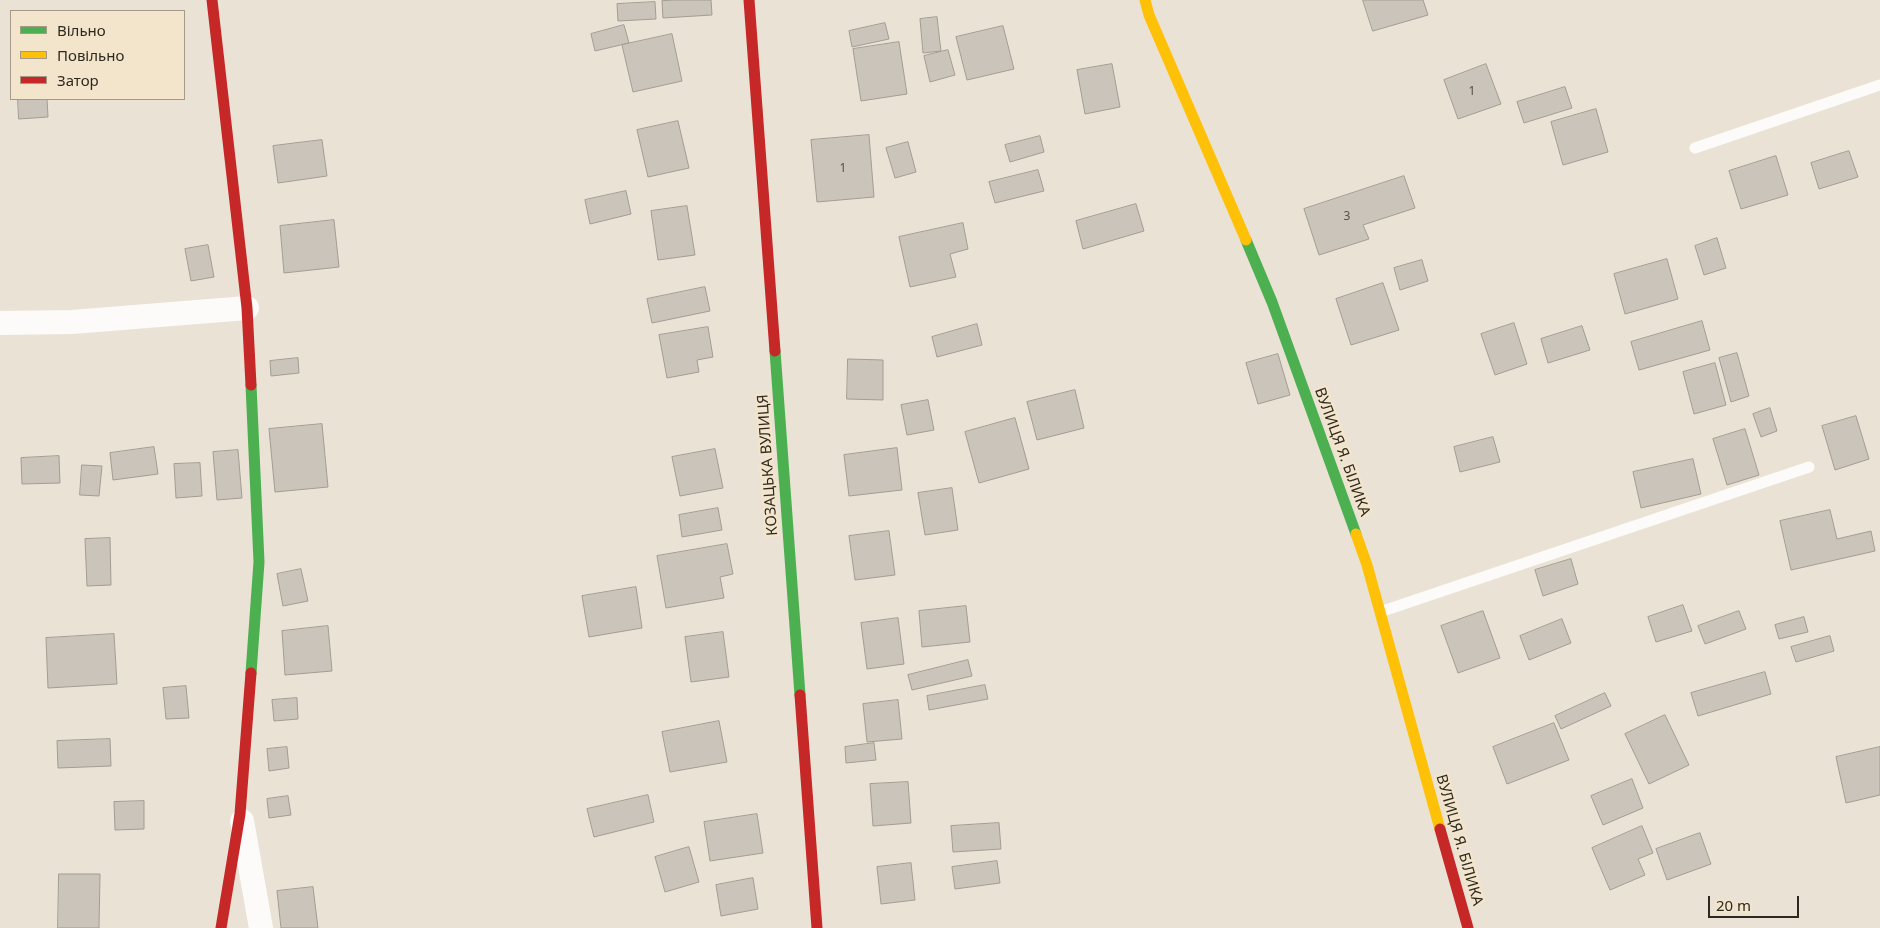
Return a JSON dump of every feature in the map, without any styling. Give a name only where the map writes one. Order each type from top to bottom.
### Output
[{"type":"street","points":[[212,0],[247,308],[259,562],[240,814],[221,928]]},
{"type":"street","name":"КОЗАЦЬКА ВУЛИЦЯ","points":[[749,0],[817,928]]},
{"type":"street","name":"ВУЛИЦЯ Я. БІЛИКА","points":[[1145,0],[1149,15],[1272,302],[1367,565],[1468,928]]},
{"type":"street","points":[[0,323],[72,322],[247,308]]},
{"type":"street","points":[[240,814],[261,928]]},
{"type":"lane","points":[[1695,148],[1880,84]]},
{"type":"lane","points":[[1380,612],[1809,467]]},
{"type":"building","points":[[711,0],[712,15],[663,18],[662,1]]},
{"type":"building","points":[[1363,0],[1423,0],[1428,15],[1373,31]]},
{"type":"building","points":[[655,2],[656,19],[618,21],[617,4]]},
{"type":"building","points":[[937,17],[941,51],[923,53],[920,19]]},
{"type":"building","points":[[885,23],[889,39],[852,47],[849,31]]},
{"type":"building","points":[[624,25],[629,43],[595,51],[591,34]]},
{"type":"building","points":[[1003,26],[1014,69],[967,80],[956,37]]},
{"type":"building","points":[[672,34],[682,81],[633,92],[622,45]]},
{"type":"building","points":[[899,42],[907,94],[861,101],[853,49]]},
{"type":"building","points":[[948,50],[955,75],[930,82],[924,56]]},
{"type":"building","points":[[1112,64],[1120,107],[1085,114],[1077,70]]},
{"type":"building","points":[[1486,64],[1501,104],[1458,119],[1444,80]]},
{"type":"building","points":[[1565,87],[1572,108],[1524,123],[1517,102]]},
{"type":"building","points":[[18,100],[47,100],[48,117],[19,119]]},
{"type":"building","points":[[1596,109],[1608,152],[1563,165],[1551,122]]},
{"type":"building","points":[[678,121],[689,168],[648,177],[637,130]]},
{"type":"building","points":[[869,135],[874,197],[817,202],[811,140]]},
{"type":"building","points":[[1040,136],[1044,152],[1010,162],[1005,145]]},
{"type":"building","points":[[322,140],[327,176],[278,183],[273,146]]},
{"type":"building","points":[[908,142],[916,172],[895,178],[886,148]]},
{"type":"building","points":[[1849,151],[1858,177],[1819,189],[1811,163]]},
{"type":"building","points":[[1776,156],[1788,195],[1741,209],[1729,171]]},
{"type":"building","points":[[1038,170],[1044,191],[995,203],[989,182]]},
{"type":"building","points":[[1404,176],[1415,208],[1363,225],[1369,239],[1319,255],[1304,209]]},
{"type":"building","points":[[626,191],[631,214],[590,224],[585,200]]},
{"type":"building","points":[[1136,204],[1144,231],[1083,249],[1076,221]]},
{"type":"building","points":[[687,206],[695,255],[658,260],[651,211]]},
{"type":"building","points":[[334,220],[339,267],[284,273],[280,226]]},
{"type":"building","points":[[963,223],[968,249],[950,254],[956,277],[910,287],[899,237]]},
{"type":"building","points":[[1717,238],[1726,268],[1704,275],[1695,246]]},
{"type":"building","points":[[208,245],[214,277],[191,281],[185,249]]},
{"type":"building","points":[[1667,259],[1678,299],[1625,314],[1614,274]]},
{"type":"building","points":[[1422,260],[1428,281],[1400,290],[1394,268]]},
{"type":"building","points":[[1383,283],[1399,330],[1351,345],[1336,299]]},
{"type":"building","points":[[705,287],[710,311],[652,323],[647,299]]},
{"type":"building","points":[[1702,321],[1710,350],[1639,370],[1631,342]]},
{"type":"building","points":[[1514,323],[1527,364],[1495,375],[1481,334]]},
{"type":"building","points":[[977,324],[982,345],[937,357],[932,337]]},
{"type":"building","points":[[1582,326],[1590,350],[1548,363],[1541,339]]},
{"type":"building","points":[[708,327],[713,357],[697,360],[699,372],[667,378],[659,335]]},
{"type":"building","points":[[1737,353],[1749,396],[1731,402],[1719,358]]},
{"type":"building","points":[[1278,354],[1290,395],[1258,404],[1246,363]]},
{"type":"building","points":[[298,358],[299,373],[271,376],[270,361]]},
{"type":"building","points":[[848,359],[883,360],[883,400],[847,399]]},
{"type":"building","points":[[1715,363],[1726,405],[1694,414],[1683,372]]},
{"type":"building","points":[[1075,390],[1084,428],[1037,440],[1027,402]]},
{"type":"building","points":[[928,400],[934,430],[907,435],[901,405]]},
{"type":"building","points":[[1770,408],[1777,431],[1761,437],[1753,414]]},
{"type":"building","points":[[1856,416],[1869,459],[1835,470],[1822,426]]},
{"type":"building","points":[[1015,418],[1029,469],[979,483],[965,432]]},
{"type":"building","points":[[322,424],[328,487],[275,492],[269,429]]},
{"type":"building","points":[[1745,429],[1759,475],[1727,485],[1713,439]]},
{"type":"building","points":[[1493,437],[1500,462],[1460,472],[1454,447]]},
{"type":"building","points":[[154,447],[158,474],[113,480],[110,453]]},
{"type":"building","points":[[897,448],[902,490],[849,496],[844,455]]},
{"type":"building","points":[[715,449],[723,488],[680,496],[672,457]]},
{"type":"building","points":[[238,450],[242,498],[217,500],[213,452]]},
{"type":"building","points":[[59,456],[60,483],[22,484],[21,458]]},
{"type":"building","points":[[1693,459],[1701,494],[1641,508],[1633,472]]},
{"type":"building","points":[[200,463],[202,496],[176,498],[174,464]]},
{"type":"building","points":[[82,465],[102,466],[99,496],[80,495]]},
{"type":"building","points":[[952,488],[958,530],[925,535],[918,493]]},
{"type":"building","points":[[718,508],[722,530],[682,537],[679,515]]},
{"type":"building","points":[[1830,510],[1837,539],[1871,531],[1875,551],[1791,570],[1780,521]]},
{"type":"building","points":[[889,531],[895,575],[855,580],[849,536]]},
{"type":"building","points":[[110,538],[111,585],[87,586],[85,539]]},
{"type":"building","points":[[727,544],[733,574],[720,577],[724,598],[666,608],[657,556]]},
{"type":"building","points":[[1571,559],[1578,584],[1543,596],[1535,570]]},
{"type":"building","points":[[301,569],[308,601],[283,606],[277,574]]},
{"type":"building","points":[[636,587],[642,628],[589,637],[582,596]]},
{"type":"building","points":[[1683,605],[1692,631],[1656,642],[1648,617]]},
{"type":"building","points":[[966,606],[970,642],[922,647],[919,611]]},
{"type":"building","points":[[1483,611],[1500,658],[1458,673],[1441,626]]},
{"type":"building","points":[[1739,611],[1746,629],[1705,644],[1698,626]]},
{"type":"building","points":[[1804,617],[1808,632],[1779,639],[1775,625]]},
{"type":"building","points":[[898,618],[904,664],[867,669],[861,623]]},
{"type":"building","points":[[1562,619],[1571,643],[1529,660],[1520,636]]},
{"type":"building","points":[[328,626],[332,671],[285,675],[282,631]]},
{"type":"building","points":[[723,632],[729,677],[691,682],[685,637]]},
{"type":"building","points":[[114,634],[117,684],[48,688],[46,638]]},
{"type":"building","points":[[1830,636],[1834,651],[1796,662],[1791,647]]},
{"type":"building","points":[[968,660],[972,676],[912,690],[908,675]]},
{"type":"building","points":[[1765,672],[1771,694],[1698,716],[1691,693]]},
{"type":"building","points":[[985,685],[988,699],[929,710],[927,696]]},
{"type":"building","points":[[186,686],[189,718],[166,719],[163,688]]},
{"type":"building","points":[[1605,693],[1611,706],[1561,729],[1555,716]]},
{"type":"building","points":[[297,698],[298,719],[274,721],[272,700]]},
{"type":"building","points":[[898,700],[902,739],[867,742],[863,704]]},
{"type":"building","points":[[1665,715],[1689,765],[1649,784],[1625,734]]},
{"type":"building","points":[[719,721],[727,762],[670,772],[662,732]]},
{"type":"building","points":[[1554,723],[1569,760],[1507,784],[1493,747]]},
{"type":"building","points":[[110,739],[111,766],[58,768],[57,741]]},
{"type":"building","points":[[874,743],[876,760],[846,763],[845,747]]},
{"type":"building","points":[[287,747],[289,768],[269,771],[267,749]]},
{"type":"building","points":[[1880,747],[1880,795],[1846,803],[1836,757]]},
{"type":"building","points":[[1632,779],[1643,808],[1603,825],[1591,796]]},
{"type":"building","points":[[908,782],[911,823],[873,826],[870,784]]},
{"type":"building","points":[[648,795],[654,822],[594,837],[587,809]]},
{"type":"building","points":[[288,796],[291,815],[269,818],[267,799]]},
{"type":"building","points":[[144,801],[144,829],[115,830],[114,802]]},
{"type":"building","points":[[757,814],[763,853],[710,861],[704,822]]},
{"type":"building","points":[[999,823],[1001,849],[953,852],[951,826]]},
{"type":"building","points":[[1642,826],[1653,853],[1638,859],[1645,875],[1610,890],[1592,848]]},
{"type":"building","points":[[1700,833],[1711,864],[1667,880],[1656,849]]},
{"type":"building","points":[[689,847],[699,882],[665,892],[655,857]]},
{"type":"building","points":[[997,861],[1000,883],[955,889],[952,867]]},
{"type":"building","points":[[911,863],[915,900],[881,904],[877,867]]},
{"type":"building","points":[[59,874],[100,874],[99,928],[58,928]]},
{"type":"building","points":[[753,878],[758,909],[721,916],[716,885]]},
{"type":"building","points":[[313,887],[318,928],[281,928],[277,891]]},
{"type":"traffic: fast","points":[[1246,240],[1272,302],[1356,534]]},
{"type":"traffic: fast","points":[[775,351],[800,695]]},
{"type":"traffic: fast","points":[[251,385],[259,562],[251,673]]},
{"type":"traffic: slow","points":[[1145,0],[1149,15],[1246,240]]},
{"type":"traffic: slow","points":[[1356,534],[1367,565],[1440,829]]},
{"type":"traffic: jam","points":[[212,0],[247,308],[251,385]]},
{"type":"traffic: jam","points":[[749,0],[775,351]]},
{"type":"traffic: jam","points":[[221,928],[240,814],[251,673]]},
{"type":"traffic: jam","points":[[800,695],[817,928]]},
{"type":"traffic: jam","points":[[1440,829],[1468,928]]}]
